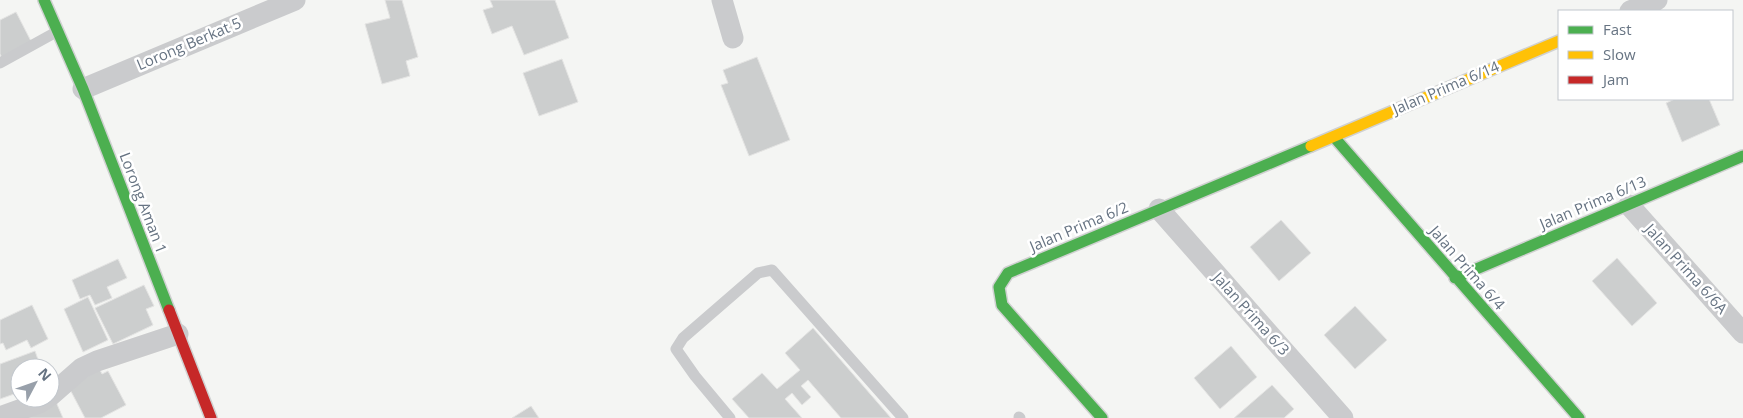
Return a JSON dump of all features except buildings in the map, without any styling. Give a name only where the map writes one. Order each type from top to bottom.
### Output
[{"type":"street","name":"Lorong Aman 1","points":[[44,0],[83,89],[211,418]]},
{"type":"street","name":"Lorong Berkat 5","points":[[83,89],[295,0]]},
{"type":"street","points":[[722,0],[733,38]]},
{"type":"street","points":[[1632,10],[1657,0]]},
{"type":"street","name":"Jalan Prima 6/14","points":[[1334,137],[1412,102],[1558,41]]},
{"type":"street","name":"Jalan Prima 6/2","points":[[1102,418],[1002,305],[999,287],[1008,273],[1334,137]]},
{"type":"street","name":"Jalan Prima 6/4","points":[[1334,137],[1579,418]]},
{"type":"street","name":"Jalan Prima 6/13","points":[[1455,278],[1743,156]]},
{"type":"street","name":"Jalan Prima 6/6A","points":[[1629,205],[1743,333]]},
{"type":"street","name":"Jalan Prima 6/3","points":[[1159,210],[1343,418]]},
{"type":"street","points":[[60,387],[82,368],[97,361],[178,334]]},
{"type":"street","points":[[0,417],[27,408]]},
{"type":"lane","points":[[0,64],[58,31]]},
{"type":"lane","points":[[730,418],[695,376],[676,349],[683,338],[758,273],[772,270],[903,418]]},
{"type":"traffic: fast","points":[[44,0],[83,89],[169,310]]},
{"type":"traffic: fast","points":[[1334,137],[1579,418]]},
{"type":"traffic: fast","points":[[1102,418],[1002,305],[999,287],[1008,273],[1311,146]]},
{"type":"traffic: fast","points":[[1455,278],[1743,156]]},
{"type":"traffic: slow","points":[[1311,146],[1558,41]]},
{"type":"traffic: jam","points":[[169,310],[211,418]]}]
